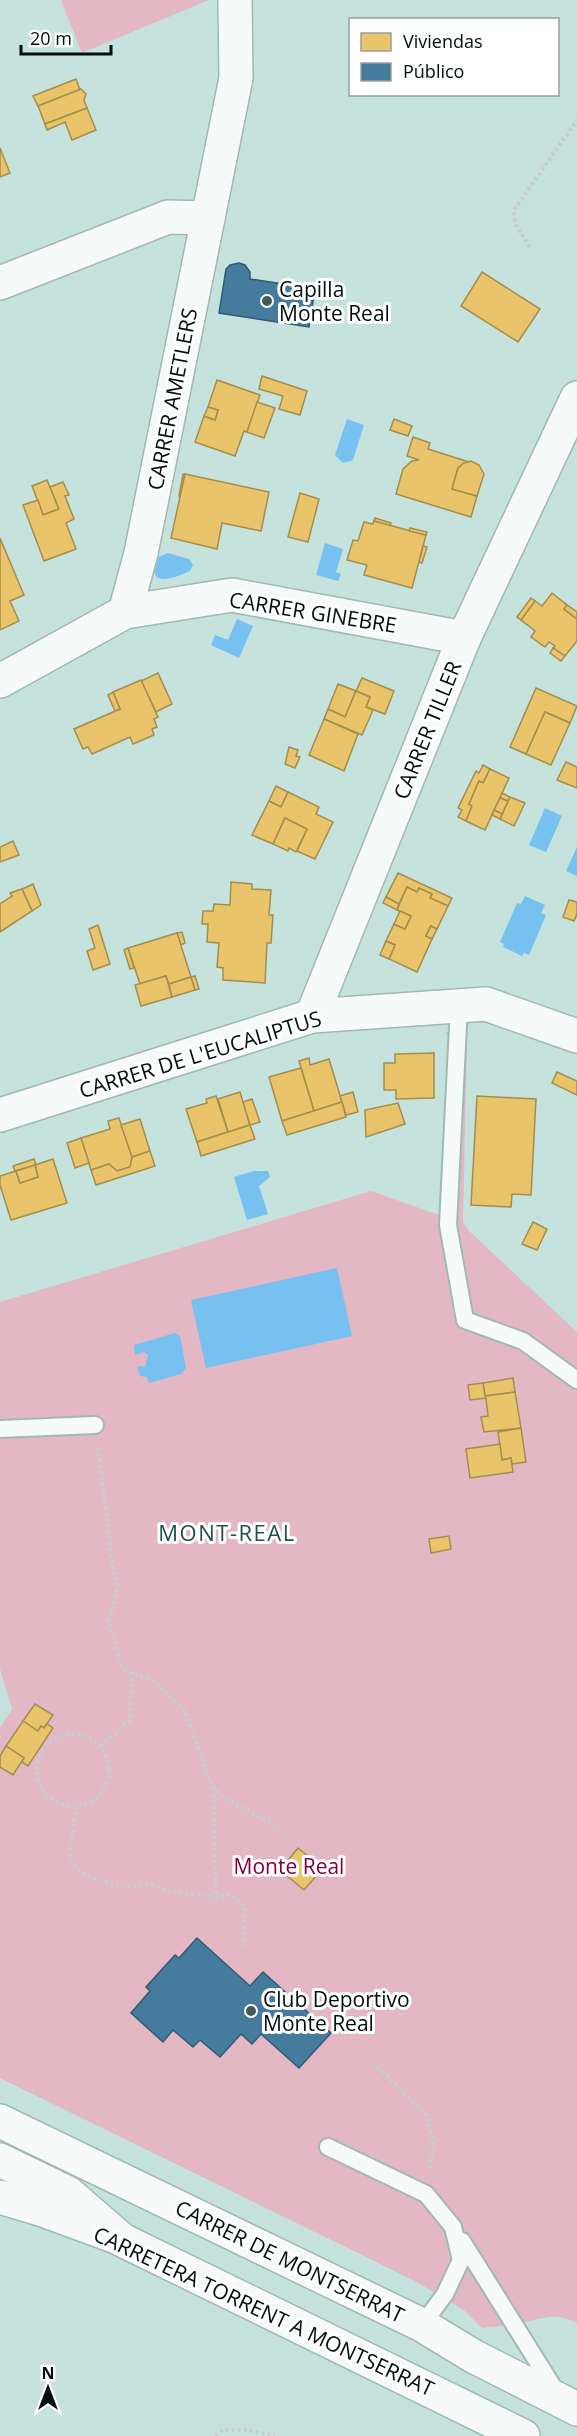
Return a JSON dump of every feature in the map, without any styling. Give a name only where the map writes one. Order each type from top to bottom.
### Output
[{"type":"street","name":"CARRER AMETLERS","points":[[125,612],[141,553],[236,78],[235,0]]},
{"type":"street","points":[[0,283],[168,218],[208,218]]},
{"type":"street","name":"CARRER TILLER","points":[[312,1016],[464,638],[565,452],[577,398]]},
{"type":"street","name":"CARRER GINEBRE","points":[[0,681],[125,612],[232,595],[464,638]]},
{"type":"street","name":"CARRER DE L'EUCALIPTUS","points":[[0,1115],[312,1016],[486,1004],[577,1036]]},
{"type":"street","name":"CARRER DE MONTSERRAT","points":[[0,2121],[422,2325],[473,2356],[569,2405]]},
{"type":"street","points":[[0,2160],[68,2193],[123,2241]]},
{"type":"street","name":"CARRETERA TORRENT A MONTSERRAT","points":[[0,2197],[43,2210],[123,2241],[524,2436]]},
{"type":"lane","points":[[459,1006],[448,1225],[465,1320],[523,1341],[577,1380]]},
{"type":"lane","points":[[0,1429],[95,1425]]},
{"type":"lane","points":[[328,2147],[426,2194],[453,2227],[569,2405]]},
{"type":"lane","points":[[422,2325],[445,2294],[462,2260],[453,2227]]},
{"type":"path","points":[[530,247],[516,226],[514,210],[577,120]]},
{"type":"path","points":[[95,1425],[113,1567],[118,1585],[109,1621],[122,1669],[154,1681],[184,1709],[213,1788],[216,1897]]},
{"type":"path","points":[[100,1746],[130,1720],[132,1672]]},
{"type":"path","points":[[66,1734],[85,1736],[100,1746],[107,1755],[110,1767],[109,1778],[97,1797],[76,1806],[54,1801],[39,1783],[37,1770],[39,1758],[45,1747],[54,1738],[66,1734]]},
{"type":"path","points":[[213,1788],[224,1798],[280,1827]]},
{"type":"path","points":[[76,1806],[70,1854],[72,1863],[85,1875],[126,1888],[148,1883],[165,1890],[216,1897],[230,1894],[245,1907],[243,1946]]},
{"type":"path","points":[[372,2063],[426,2114],[434,2144]]},
{"type":"path","points":[[216,2436],[224,2430],[247,2430],[275,2436]]},
{"type":"green space","points":[[61,0],[209,0],[82,53]]},
{"type":"green space","name":"Monte Real","points":[[445,1032],[467,1035],[463,1222],[468,1230],[577,1332],[577,2323],[551,2317],[482,2328],[464,2310],[415,2281],[0,2078],[0,1727],[12,1709],[0,1669],[0,1302],[371,1191],[439,1215],[449,1051],[449,1038]]},
{"type":"water","points":[[347,419],[364,425],[353,460],[343,463],[335,455]]},
{"type":"water","points":[[325,543],[343,549],[336,572],[341,574],[338,581],[316,575]]},
{"type":"water","points":[[168,553],[189,559],[193,565],[190,571],[169,579],[158,578],[155,574],[155,567],[158,557]]},
{"type":"water","points":[[237,619],[253,626],[239,658],[211,645],[215,635],[228,640]]},
{"type":"water","points":[[545,808],[562,816],[546,852],[529,845]]},
{"type":"water","points":[[577,847],[577,876],[566,871]]},
{"type":"water","points":[[525,896],[545,905],[541,913],[546,915],[529,955],[524,953],[522,956],[503,947],[504,944],[500,942],[517,903],[521,904]]},
{"type":"water","points":[[254,1171],[268,1171],[270,1177],[259,1186],[268,1214],[247,1220],[234,1177]]},
{"type":"water","points":[[337,1268],[352,1336],[206,1368],[191,1300]]},
{"type":"water","points":[[175,1333],[180,1336],[186,1368],[181,1374],[149,1383],[147,1377],[140,1376],[137,1366],[145,1367],[148,1355],[144,1352],[135,1355],[134,1345]]},
{"type":"building: Viviendas","points":[[76,79],[80,90],[38,106],[33,96]]},
{"type":"building: Viviendas","points":[[81,89],[86,94],[84,100],[87,108],[45,124],[38,106]]},
{"type":"building: Viviendas","points":[[87,108],[96,130],[72,140],[65,122],[47,130],[45,124]]},
{"type":"building: Viviendas","points":[[0,148],[10,173],[0,177]]},
{"type":"building: Viviendas","points":[[482,272],[540,309],[518,342],[461,306]]},
{"type":"building: Viviendas","points":[[262,376],[307,391],[300,415],[279,409],[283,396],[259,389]]},
{"type":"building: Viviendas","points":[[217,380],[260,395],[247,432],[244,431],[235,456],[195,442],[204,416],[215,420],[218,410],[208,407]]},
{"type":"building: Viviendas","points":[[257,402],[275,408],[264,438],[247,432]]},
{"type":"building: Viviendas","points":[[208,407],[218,410],[215,420],[204,416]]},
{"type":"building: Viviendas","points":[[394,419],[412,426],[408,436],[390,430]]},
{"type":"building: Viviendas","points":[[413,437],[430,443],[428,449],[469,462],[458,468],[452,489],[477,496],[471,517],[396,494],[403,469],[412,461],[419,460],[407,456]]},
{"type":"building: Viviendas","points":[[471,461],[479,465],[484,474],[477,496],[452,489],[458,468]]},
{"type":"building: Viviendas","points":[[183,474],[185,474],[180,497],[179,496]]},
{"type":"building: Viviendas","points":[[185,474],[269,492],[261,531],[222,523],[217,549],[171,538]]},
{"type":"building: Viviendas","points":[[47,480],[59,509],[43,515],[32,486]]},
{"type":"building: Viviendas","points":[[63,482],[69,495],[65,496],[74,519],[66,523],[76,549],[44,561],[23,505],[38,500],[43,515],[59,509],[50,487]]},
{"type":"building: Viviendas","points":[[300,493],[319,499],[308,542],[288,537]]},
{"type":"building: Viviendas","points":[[375,518],[391,523],[390,526],[374,521]]},
{"type":"building: Viviendas","points":[[374,521],[426,535],[412,588],[364,575],[367,565],[347,560],[353,540],[358,541],[364,522],[373,524]]},
{"type":"building: Viviendas","points":[[410,528],[427,532],[426,535],[409,531]]},
{"type":"building: Viviendas","points":[[0,538],[24,595],[10,601],[19,621],[0,630]]},
{"type":"building: Viviendas","points":[[423,546],[427,547],[422,563],[419,562]]},
{"type":"building: Viviendas","points":[[552,593],[567,605],[564,609],[577,619],[577,641],[565,656],[553,648],[555,646],[549,642],[545,647],[531,637],[535,631],[521,620],[535,601],[542,606]]},
{"type":"building: Viviendas","points":[[531,598],[535,601],[521,620],[517,617]]},
{"type":"building: Viviendas","points":[[567,605],[577,612],[577,619],[564,609]]},
{"type":"building: Viviendas","points":[[553,648],[565,656],[561,661],[550,653]]},
{"type":"building: Viviendas","points":[[158,673],[172,704],[156,712],[141,681]]},
{"type":"building: Viviendas","points":[[362,678],[394,691],[385,714],[366,707],[370,697],[356,691]]},
{"type":"building: Viviendas","points":[[141,680],[158,717],[154,719],[157,727],[152,729],[154,735],[133,744],[130,737],[92,754],[88,747],[83,749],[74,729],[120,709],[113,692]]},
{"type":"building: Viviendas","points":[[338,684],[356,691],[345,717],[328,709]]},
{"type":"building: Viviendas","points":[[536,688],[577,706],[570,723],[545,712],[526,754],[510,747]]},
{"type":"building: Viviendas","points":[[356,691],[370,697],[366,707],[373,710],[362,735],[324,719],[328,709],[345,717]]},
{"type":"building: Viviendas","points":[[113,692],[120,709],[115,711],[108,695]]},
{"type":"building: Viviendas","points":[[545,712],[570,723],[551,765],[526,754]]},
{"type":"building: Viviendas","points":[[324,719],[358,734],[344,771],[309,755]]},
{"type":"building: Viviendas","points":[[289,747],[298,750],[296,756],[300,757],[295,768],[285,764]]},
{"type":"building: Viviendas","points":[[566,762],[577,767],[577,788],[557,780]]},
{"type":"building: Viviendas","points":[[483,765],[490,769],[483,783],[479,781],[469,804],[472,806],[466,821],[458,817],[462,810],[458,808],[476,771],[479,773]]},
{"type":"building: Viviendas","points":[[490,769],[509,778],[485,830],[466,821],[472,806],[469,804],[479,781],[483,783]]},
{"type":"building: Viviendas","points":[[276,786],[288,792],[281,807],[269,801]]},
{"type":"building: Viviendas","points":[[288,792],[319,807],[316,814],[333,822],[315,859],[297,851],[307,829],[285,818],[273,844],[252,835],[269,801],[281,807]]},
{"type":"building: Viviendas","points":[[502,793],[510,797],[508,801],[500,798]]},
{"type":"building: Viviendas","points":[[510,797],[525,803],[514,826],[500,819]]},
{"type":"building: Viviendas","points":[[500,798],[508,801],[502,814],[494,810]]},
{"type":"building: Viviendas","points":[[494,810],[502,814],[500,819],[492,815]]},
{"type":"building: Viviendas","points":[[285,818],[307,829],[296,852],[273,844]]},
{"type":"building: Viviendas","points":[[13,841],[19,855],[0,862],[0,847]]},
{"type":"building: Viviendas","points":[[398,873],[452,898],[448,906],[430,898],[432,894],[419,888],[417,892],[407,887],[399,904],[386,897]]},
{"type":"building: Viviendas","points":[[231,882],[252,884],[252,889],[271,890],[269,915],[273,915],[271,943],[267,943],[265,983],[223,980],[223,968],[217,967],[219,943],[207,942],[208,924],[202,924],[203,911],[213,911],[214,904],[230,905]]},
{"type":"building: Viviendas","points":[[33,884],[41,905],[32,911],[22,889]]},
{"type":"building: Viviendas","points":[[407,887],[417,892],[419,888],[432,894],[430,898],[448,906],[437,929],[431,926],[426,936],[432,939],[417,972],[389,959],[395,945],[386,941],[394,924],[405,929],[411,916],[397,910]]},
{"type":"building: Viviendas","points":[[22,889],[32,911],[0,932],[0,904],[12,896],[10,893]]},
{"type":"building: Viviendas","points":[[386,897],[399,904],[397,910],[383,903]]},
{"type":"building: Viviendas","points":[[569,900],[577,902],[577,914],[574,921],[563,917]]},
{"type":"building: Viviendas","points":[[400,911],[411,916],[405,929],[394,924]]},
{"type":"building: Viviendas","points":[[98,925],[110,964],[93,970],[87,951],[95,948],[89,929]]},
{"type":"building: Viviendas","points":[[431,926],[437,929],[432,939],[426,936]]},
{"type":"building: Viviendas","points":[[182,932],[185,943],[181,945],[177,933]]},
{"type":"building: Viviendas","points":[[177,933],[191,977],[169,984],[166,976],[140,984],[128,948]]},
{"type":"building: Viviendas","points":[[386,941],[395,945],[389,959],[380,955]]},
{"type":"building: Viviendas","points":[[128,948],[134,968],[130,969],[124,950]]},
{"type":"building: Viviendas","points":[[166,976],[172,997],[141,1006],[135,985]]},
{"type":"building: Viviendas","points":[[195,976],[199,989],[195,990],[191,977]]},
{"type":"building: Viviendas","points":[[191,977],[195,990],[172,997],[169,984]]},
{"type":"building: Viviendas","points":[[434,1053],[434,1098],[396,1099],[396,1090],[384,1090],[384,1063],[395,1063],[395,1054]]},
{"type":"building: Viviendas","points":[[309,1058],[310,1065],[329,1059],[342,1102],[314,1111],[299,1061]]},
{"type":"building: Viviendas","points":[[301,1068],[314,1111],[282,1121],[269,1077]]},
{"type":"building: Viviendas","points":[[557,1072],[577,1081],[577,1095],[552,1083]]},
{"type":"building: Viviendas","points":[[240,1092],[250,1125],[228,1132],[218,1099]]},
{"type":"building: Viviendas","points":[[353,1092],[358,1112],[346,1115],[340,1096]]},
{"type":"building: Viviendas","points":[[216,1096],[228,1132],[197,1142],[186,1109],[207,1103],[206,1099]]},
{"type":"building: Viviendas","points":[[477,1096],[536,1099],[531,1195],[512,1194],[511,1207],[471,1205]]},
{"type":"building: Viviendas","points":[[252,1099],[260,1122],[250,1125],[243,1102]]},
{"type":"building: Viviendas","points":[[342,1102],[346,1117],[287,1135],[282,1121]]},
{"type":"building: Viviendas","points":[[398,1103],[405,1124],[366,1137],[365,1110]]},
{"type":"building: Viviendas","points":[[119,1118],[133,1159],[130,1167],[117,1171],[109,1164],[91,1170],[81,1138],[110,1129],[108,1121]]},
{"type":"building: Viviendas","points":[[140,1119],[150,1151],[132,1157],[121,1125]]},
{"type":"building: Viviendas","points":[[250,1125],[255,1139],[201,1156],[197,1142]]},
{"type":"building: Viviendas","points":[[81,1138],[89,1163],[75,1168],[67,1143]]},
{"type":"building: Viviendas","points":[[150,1151],[155,1166],[96,1185],[91,1170],[109,1164],[117,1171],[130,1167],[132,1157]]},
{"type":"building: Viviendas","points":[[34,1159],[36,1165],[15,1171],[13,1166]]},
{"type":"building: Viviendas","points":[[53,1159],[67,1203],[11,1220],[0,1185],[0,1176],[16,1171],[20,1183],[38,1177],[35,1165]]},
{"type":"building: Viviendas","points":[[35,1165],[38,1177],[20,1183],[16,1171]]},
{"type":"building: Viviendas","points":[[533,1222],[547,1229],[537,1250],[522,1244]]},
{"type":"building: Viviendas","points":[[513,1378],[515,1392],[485,1396],[483,1383]]},
{"type":"building: Viviendas","points":[[483,1383],[485,1396],[515,1392],[521,1428],[484,1432],[481,1417],[488,1416],[486,1398],[470,1400],[468,1385]]},
{"type":"building: Viviendas","points":[[521,1428],[526,1462],[512,1464],[511,1458],[502,1460],[498,1432]]},
{"type":"building: Viviendas","points":[[500,1444],[502,1460],[511,1458],[513,1472],[470,1478],[466,1449]]},
{"type":"building: Viviendas","points":[[449,1536],[451,1549],[431,1553],[429,1539]]},
{"type":"building: Viviendas","points":[[35,1704],[53,1715],[44,1728],[41,1726],[38,1731],[23,1721]]},
{"type":"building: Viviendas","points":[[23,1721],[38,1731],[41,1726],[44,1728],[47,1724],[53,1728],[28,1766],[22,1762],[24,1758],[6,1746]]},
{"type":"building: Viviendas","points":[[6,1746],[24,1758],[13,1775],[0,1767],[0,1756]]},
{"type":"building: Viviendas","points":[[298,1848],[323,1868],[304,1890],[280,1870]]},
{"type":"building: Público","name":"Capilla Monte Real","points":[[239,263],[245,265],[250,272],[250,279],[315,289],[309,327],[219,313],[226,269],[230,265]]},
{"type":"building: Público","points":[[197,1938],[250,1986],[263,1972],[331,2033],[299,2068],[261,2034],[252,2044],[241,2034],[220,2057],[200,2040],[193,2047],[173,2030],[163,2042],[131,2013],[150,1991],[146,1987],[175,1955],[179,1958]]},
{"type":"place","name":"Capilla Monte Real","points":[[267,301]]},
{"type":"place","name":"Club Deportivo Monte Real","points":[[251,2011]]},
{"type":"district","name":"MONT-REAL","points":[[227,1532]]}]
